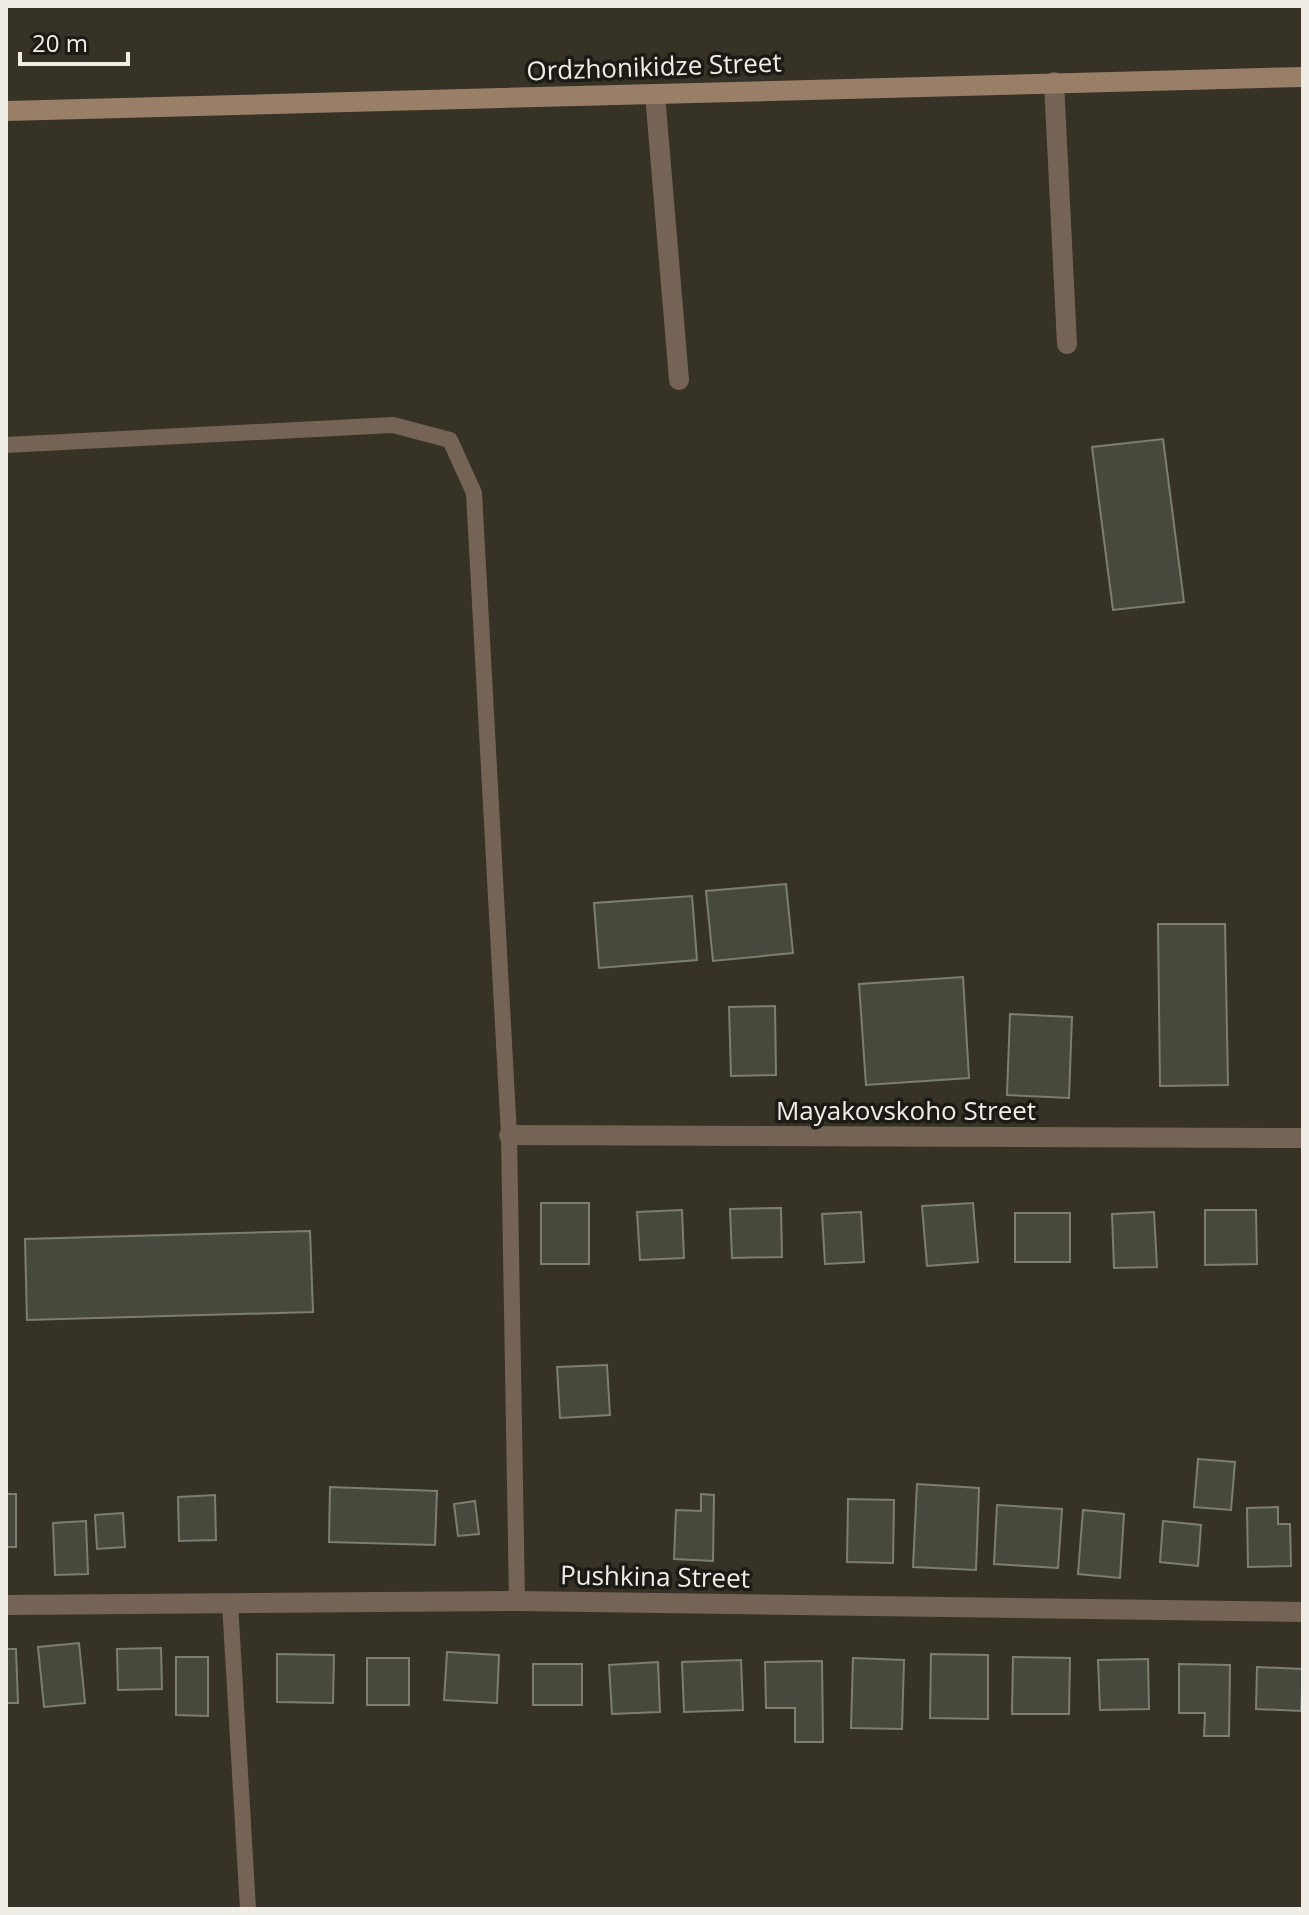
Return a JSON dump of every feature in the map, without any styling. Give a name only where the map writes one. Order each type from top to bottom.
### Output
[{"type":"main road","name":"Ordzhonikidze Street","points":[[6,111],[1303,77]]},
{"type":"street","points":[[1054,82],[1067,344]]},
{"type":"street","points":[[655,94],[679,380]]},
{"type":"street","name":"Mayakovskoho Street","points":[[509,1135],[1303,1138]]},
{"type":"street","name":"Pushkina Street","points":[[6,1605],[517,1601],[1303,1612]]},
{"type":"lane","points":[[6,445],[393,425],[450,440],[474,493],[509,1135],[517,1601]]},
{"type":"lane","points":[[230,1603],[248,1909]]},
{"type":"building","points":[[1163,439],[1184,602],[1113,610],[1092,447]]},
{"type":"building","points":[[786,884],[793,953],[713,961],[706,891]]},
{"type":"building","points":[[692,896],[697,960],[599,968],[594,903]]},
{"type":"building","points":[[1158,924],[1225,924],[1228,1085],[1160,1086]]},
{"type":"building","points":[[963,977],[969,1078],[866,1085],[859,984]]},
{"type":"building","points":[[775,1006],[776,1075],[731,1076],[729,1007]]},
{"type":"building","points":[[1010,1014],[1072,1017],[1069,1098],[1007,1095]]},
{"type":"building","points":[[541,1203],[589,1203],[589,1264],[541,1264]]},
{"type":"building","points":[[973,1203],[978,1262],[927,1266],[922,1206]]},
{"type":"building","points":[[781,1208],[782,1257],[732,1258],[730,1209]]},
{"type":"building","points":[[682,1210],[684,1258],[640,1260],[637,1212]]},
{"type":"building","points":[[1205,1210],[1256,1210],[1257,1264],[1205,1265]]},
{"type":"building","points":[[861,1212],[864,1262],[825,1264],[822,1214]]},
{"type":"building","points":[[1154,1212],[1157,1267],[1114,1268],[1112,1214]]},
{"type":"building","points":[[1015,1213],[1070,1213],[1070,1262],[1015,1262]]},
{"type":"building","points":[[310,1231],[313,1312],[27,1320],[25,1239]]},
{"type":"building","points":[[607,1365],[610,1415],[560,1418],[557,1367]]},
{"type":"building","points":[[1198,1459],[1235,1462],[1231,1510],[1194,1507]]},
{"type":"building","points":[[917,1484],[979,1488],[976,1570],[913,1567]]},
{"type":"building","points":[[330,1487],[437,1491],[435,1545],[329,1542]]},
{"type":"building","points":[[6,1494],[16,1494],[16,1547],[6,1547]]},
{"type":"building","points":[[701,1494],[714,1495],[713,1561],[674,1559],[676,1510],[701,1511]]},
{"type":"building","points":[[215,1495],[216,1540],[179,1541],[178,1497]]},
{"type":"building","points":[[848,1499],[894,1500],[893,1563],[847,1562]]},
{"type":"building","points":[[475,1501],[479,1534],[458,1536],[454,1504]]},
{"type":"building","points":[[997,1505],[1062,1509],[1058,1568],[994,1564]]},
{"type":"building","points":[[1278,1507],[1278,1524],[1290,1524],[1291,1566],[1248,1567],[1247,1508]]},
{"type":"building","points":[[1083,1510],[1124,1514],[1120,1578],[1078,1574]]},
{"type":"building","points":[[123,1513],[125,1547],[97,1549],[95,1515]]},
{"type":"building","points":[[86,1521],[88,1574],[55,1575],[53,1523]]},
{"type":"building","points":[[1163,1521],[1201,1525],[1198,1566],[1160,1562]]},
{"type":"building","points":[[79,1643],[85,1703],[44,1707],[38,1647]]},
{"type":"building","points":[[161,1648],[162,1689],[118,1690],[117,1649]]},
{"type":"building","points":[[6,1649],[16,1649],[18,1703],[6,1703]]},
{"type":"building","points":[[447,1652],[499,1655],[497,1703],[444,1700]]},
{"type":"building","points":[[277,1654],[334,1655],[333,1703],[277,1702]]},
{"type":"building","points":[[931,1654],[988,1655],[988,1719],[930,1718]]},
{"type":"building","points":[[176,1657],[208,1657],[208,1716],[176,1715]]},
{"type":"building","points":[[1013,1657],[1070,1658],[1069,1714],[1012,1714]]},
{"type":"building","points":[[367,1658],[409,1658],[409,1705],[367,1705]]},
{"type":"building","points":[[853,1658],[904,1660],[902,1729],[851,1728]]},
{"type":"building","points":[[1148,1659],[1149,1709],[1100,1710],[1098,1660]]},
{"type":"building","points":[[741,1660],[743,1710],[684,1712],[682,1662]]},
{"type":"building","points":[[822,1661],[823,1742],[795,1742],[795,1708],[766,1708],[765,1662]]},
{"type":"building","points":[[658,1662],[660,1712],[612,1714],[609,1665]]},
{"type":"building","points":[[533,1664],[582,1664],[582,1705],[533,1705]]},
{"type":"building","points":[[1179,1664],[1230,1665],[1229,1736],[1204,1736],[1205,1713],[1179,1713]]},
{"type":"building","points":[[1257,1667],[1303,1669],[1301,1711],[1256,1709]]}]
